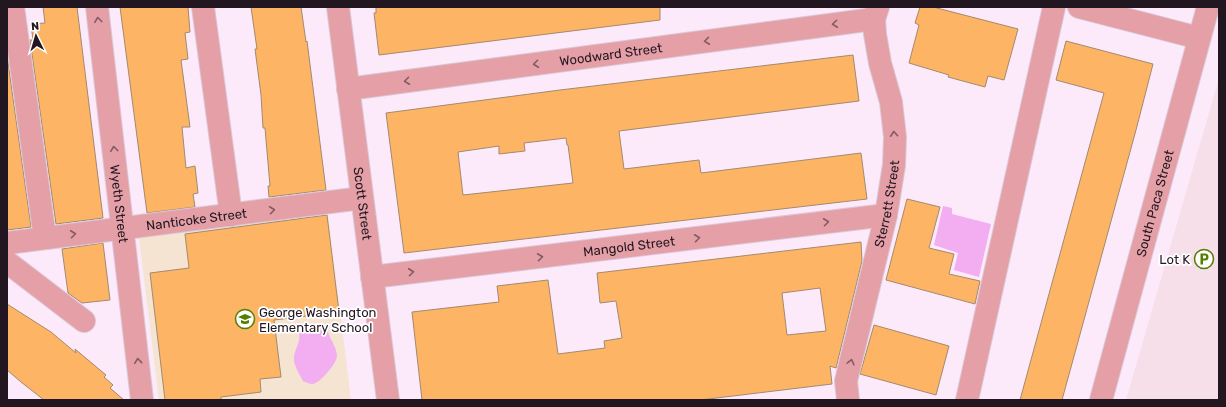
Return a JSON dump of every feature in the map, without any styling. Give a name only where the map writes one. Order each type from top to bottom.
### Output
[{"type":"street","points":[[13,7],[45,238]]},
{"type":"street","name":"Wyeth Street","points":[[97,7],[142,400]]},
{"type":"street","points":[[203,7],[231,215]]},
{"type":"street","name":"Scott Street","points":[[338,7],[388,400]]},
{"type":"street","points":[[968,400],[1054,7]]},
{"type":"street","points":[[1079,7],[1199,38]]},
{"type":"street","name":"South Paca Street","points":[[1101,400],[1208,7]]},
{"type":"street","name":"Woodward Street","points":[[348,89],[876,13]]},
{"type":"street","name":"Sterrett Street","points":[[848,400],[846,381],[886,215],[894,165],[895,137],[890,102],[880,63],[875,34],[876,13]]},
{"type":"street","name":"Nanticoke Street","points":[[7,243],[362,198]]},
{"type":"street","name":"Mangold Street","points":[[372,277],[886,215]]},
{"type":"street","points":[[7,262],[84,321]]},
{"type":"shaded area","points":[[1219,78],[1219,400],[1126,400]]},
{"type":"shaded area","points":[[943,206],[952,208],[952,214],[991,224],[979,277],[954,270],[958,253],[934,245]]},
{"type":"shaded area","name":"George Washington Elementary School","points":[[328,214],[351,400],[159,400],[139,238]]},
{"type":"shaded area","points":[[327,329],[336,349],[336,359],[328,372],[316,383],[312,384],[303,381],[294,360],[299,342],[299,332]]},
{"type":"building","points":[[43,7],[77,7],[103,218],[56,224],[30,40],[33,40],[31,24],[45,23]]},
{"type":"building","points":[[120,7],[188,7],[190,32],[185,33],[188,59],[181,60],[190,127],[182,127],[186,168],[195,166],[198,193],[193,194],[195,207],[147,213]]},
{"type":"building","points":[[251,7],[301,7],[306,42],[307,41],[326,190],[269,197],[268,186],[270,186],[265,128],[263,128],[261,95],[255,49],[257,49]]},
{"type":"building","points":[[376,7],[660,7],[660,20],[379,55],[374,13],[376,13]]},
{"type":"building","points":[[920,7],[933,7],[1018,29],[1004,80],[988,76],[985,87],[948,77],[949,75],[909,63],[919,25],[915,23]]},
{"type":"building","points":[[1066,41],[1153,64],[1062,400],[1020,400],[1104,93],[1056,80]]},
{"type":"building","points":[[7,55],[31,227],[7,230]]},
{"type":"building","points":[[853,55],[859,101],[619,131],[624,169],[699,160],[701,173],[861,153],[867,199],[404,253],[386,113],[560,90]],"holes":[[[566,138],[573,183],[463,195],[458,152],[499,146],[499,154],[525,151],[524,143]]]},
{"type":"building","points":[[907,199],[940,207],[929,248],[954,254],[949,274],[980,281],[975,304],[886,280]]},
{"type":"building","name":"George Washington Elementary School","points":[[327,215],[339,312],[274,320],[281,377],[260,379],[261,392],[221,397],[221,400],[165,400],[150,273],[189,268],[185,234]]},
{"type":"building","points":[[861,242],[862,261],[836,368],[830,366],[832,384],[700,400],[422,400],[412,312],[499,302],[497,286],[548,280],[558,354],[605,348],[604,341],[622,338],[616,301],[600,303],[597,273]],"holes":[[[820,288],[826,331],[787,335],[782,293]]]},
{"type":"building","points":[[103,243],[110,300],[82,303],[68,293],[62,249]]},
{"type":"building","points":[[7,304],[51,332],[76,353],[75,349],[106,375],[104,377],[113,385],[110,388],[124,400],[44,400],[21,382],[7,370]]},
{"type":"building","points":[[874,325],[949,346],[936,395],[860,374]]},
{"type":"place","name":"Lot K","points":[[1204,259]]},
{"type":"place","name":"George Washington Elementary School","points":[[245,319]]}]
